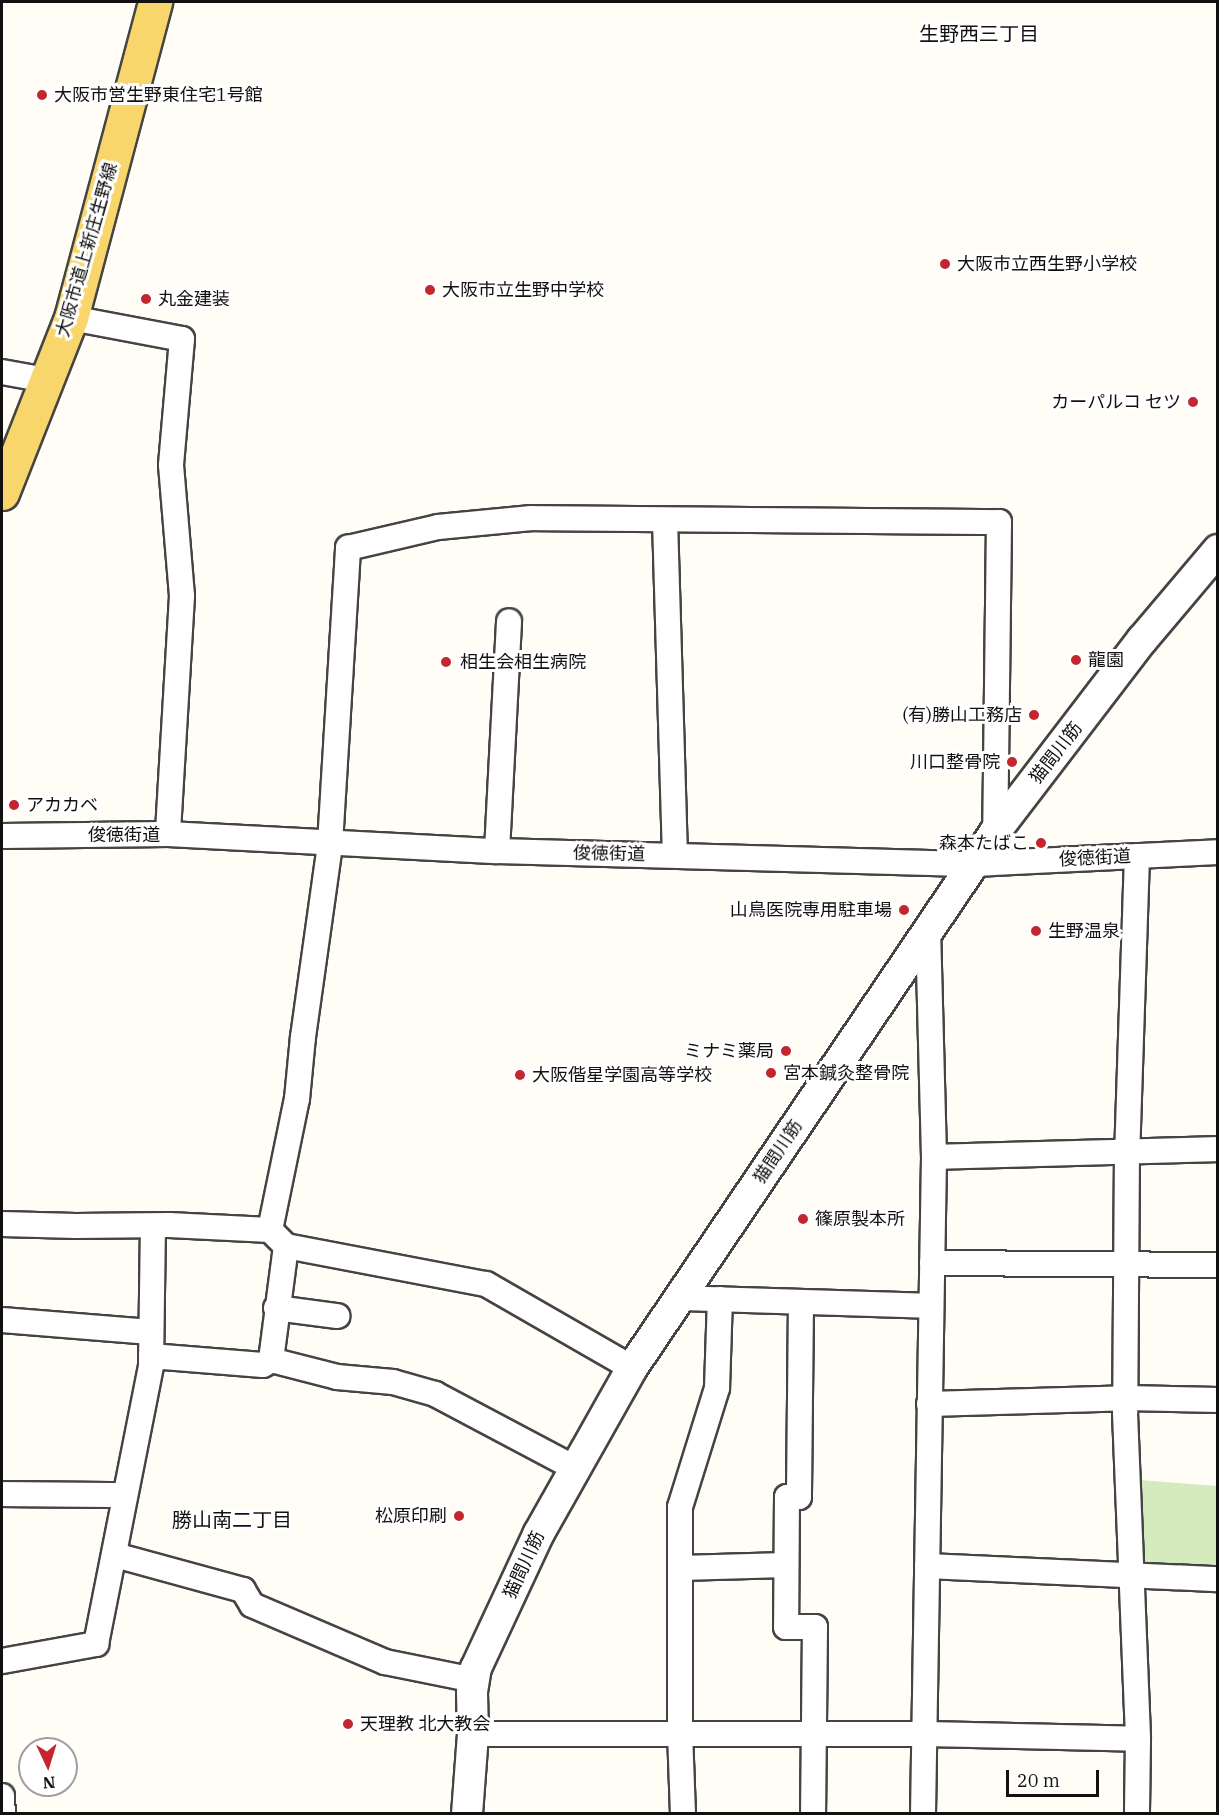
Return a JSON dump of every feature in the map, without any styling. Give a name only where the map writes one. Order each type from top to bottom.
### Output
[{"type":"main road","name":"大阪市道上新庄生野線","points":[[2,493],[71,318],[155,2]]},
{"type":"street","points":[[71,318],[182,339],[171,465],[182,596],[168,834]]},
{"type":"street","points":[[2,372],[46,380]]},
{"type":"street","points":[[271,1360],[276,1308],[278,1238],[330,844],[348,548],[438,527],[532,518],[999,522],[995,832]]},
{"type":"street","points":[[665,520],[675,855]]},
{"type":"street","name":"猫間川筋","points":[[467,1814],[476,1668],[539,1533],[632,1368],[995,832],[1142,640],[1218,550]]},
{"type":"street","points":[[497,851],[509,621]]},
{"type":"street","name":"俊徳街道","points":[[2,836],[168,834],[497,851],[975,864],[1218,852]]},
{"type":"street","points":[[1137,856],[1127,1151],[1126,1265],[1126,1398],[1138,1739],[1137,1814]]},
{"type":"street","points":[[924,1814],[934,1157],[928,930]]},
{"type":"street","points":[[934,1157],[1218,1149]]},
{"type":"street","points":[[2,1224],[198,1226],[278,1238],[486,1284],[632,1368]]},
{"type":"street","points":[[2,1661],[96,1644],[115,1555],[151,1356],[153,1227]]},
{"type":"street","points":[[932,1263],[1218,1265]]},
{"type":"street","points":[[679,1298],[931,1306]]},
{"type":"street","points":[[683,1814],[680,1734],[680,1507],[717,1388],[720,1299]]},
{"type":"street","points":[[801,1302],[799,1497],[787,1497],[786,1627],[815,1627],[813,1814]]},
{"type":"street","points":[[276,1308],[337,1316]]},
{"type":"street","points":[[2,1320],[151,1332]]},
{"type":"street","points":[[151,1356],[263,1365],[271,1360],[337,1377],[393,1382],[435,1394],[575,1468]]},
{"type":"street","points":[[929,1404],[1126,1398],[1218,1400]]},
{"type":"street","points":[[2,1494],[125,1495]]},
{"type":"street","points":[[115,1555],[243,1590],[252,1605],[385,1662],[474,1680]]},
{"type":"street","points":[[680,1568],[786,1565]]},
{"type":"street","points":[[927,1566],[1218,1579]]},
{"type":"street","points":[[473,1734],[925,1734],[1138,1739]]},
{"type":"street","points":[[2,1796],[3,1814]]},
{"type":"green space","points":[[1139,1480],[1217,1486],[1217,1570],[1152,1567],[1140,1560]]},
{"type":"place","name":"大阪市営生野東住宅1号館","points":[[42,95]]},
{"type":"place","name":"大阪市立西生野小学校","points":[[945,264]]},
{"type":"place","name":"大阪市立生野中学校","points":[[430,290]]},
{"type":"place","name":"丸金建装","points":[[146,299]]},
{"type":"place","name":"カーパルコ セツ","points":[[1193,402]]},
{"type":"place","name":"龍園","points":[[1076,660]]},
{"type":"place","name":"相生会相生病院","points":[[446,662]]},
{"type":"place","name":"(有)勝山工務店","points":[[1034,715]]},
{"type":"place","name":"川口整骨院","points":[[1012,762]]},
{"type":"place","name":"アカカベ","points":[[14,805]]},
{"type":"place","name":"森本たばこ","points":[[1041,843]]},
{"type":"place","name":"山鳥医院専用駐車場","points":[[904,910]]},
{"type":"place","name":"生野温泉","points":[[1036,931]]},
{"type":"place","name":"ミナミ薬局","points":[[786,1051]]},
{"type":"place","name":"宮本鍼灸整骨院","points":[[771,1073]]},
{"type":"place","name":"大阪偕星学園高等学校","points":[[520,1075]]},
{"type":"place","name":"篠原製本所","points":[[803,1219]]},
{"type":"place","name":"松原印刷","points":[[459,1516]]},
{"type":"place","name":"天理教 北大教会","points":[[348,1724]]},
{"type":"district","name":"生野西三丁目","points":[[979,33]]},
{"type":"district","name":"勝山南二丁目","points":[[232,1519]]}]
